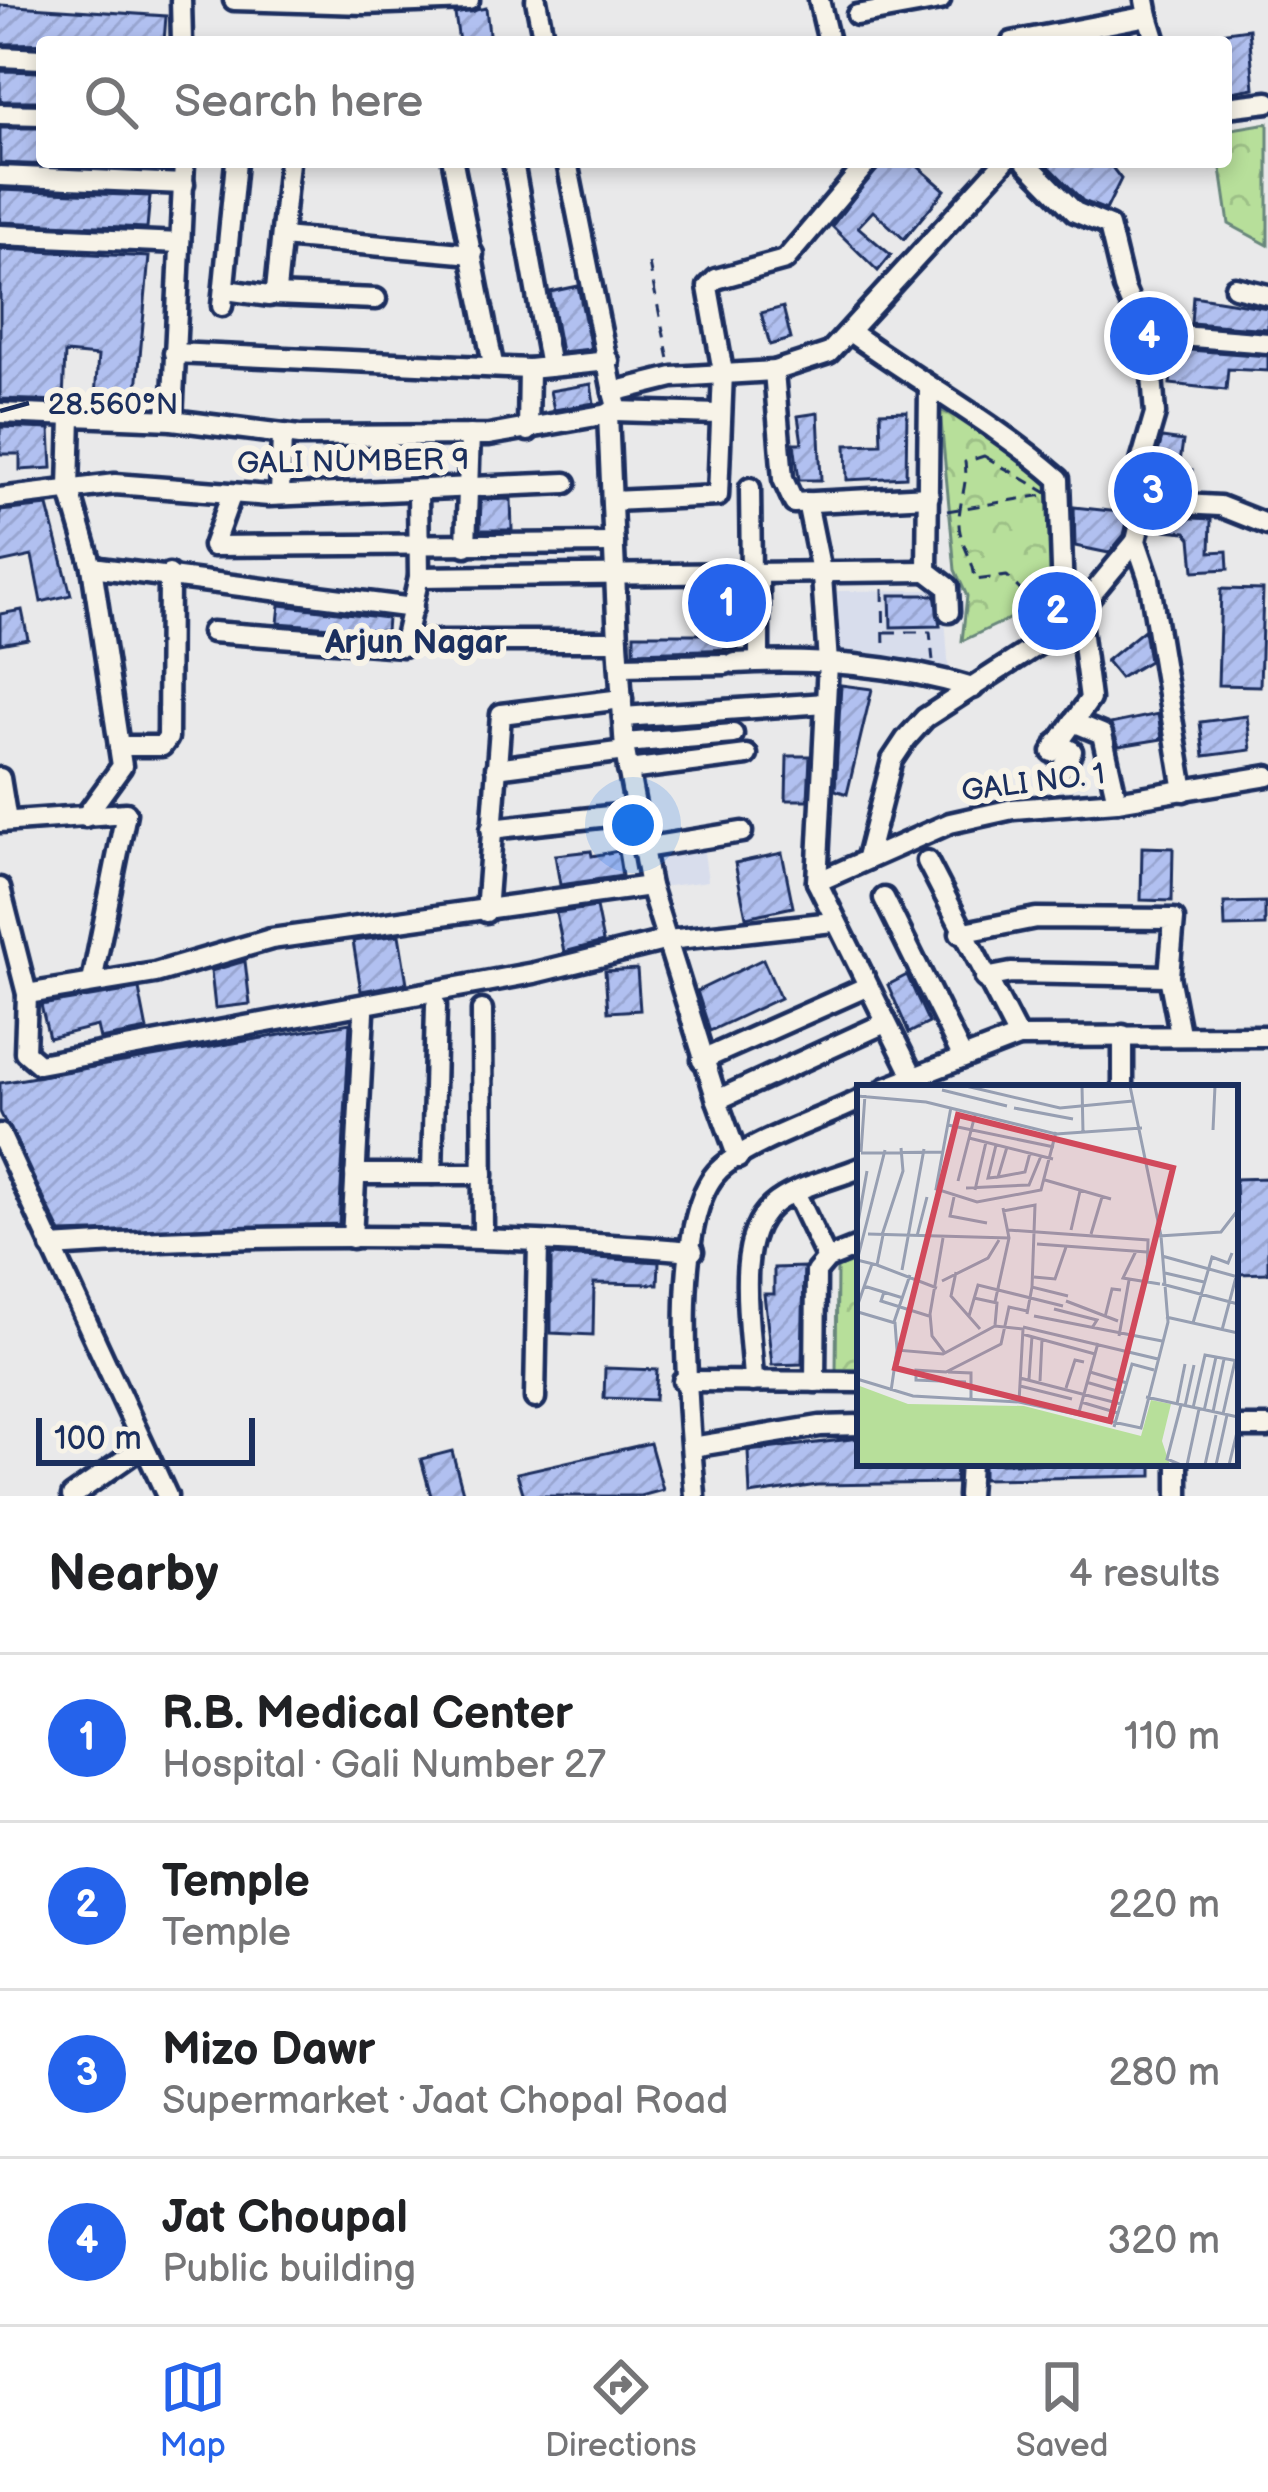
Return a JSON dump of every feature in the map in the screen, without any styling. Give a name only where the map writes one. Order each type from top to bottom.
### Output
[{"type":"street","points":[[181,0],[182,36]]},
{"type":"street","points":[[234,0],[470,0]]},
{"type":"street","points":[[536,0],[543,36]]},
{"type":"street","points":[[819,0],[828,36]]},
{"type":"street","points":[[857,15],[940,0]]},
{"type":"street","points":[[1036,36],[1147,8]]},
{"type":"street","points":[[0,57],[36,59]]},
{"type":"street","points":[[1232,106],[1268,102]]},
{"type":"street","points":[[0,114],[36,116]]},
{"type":"street","points":[[172,420],[184,168]]},
{"type":"street","points":[[235,168],[224,298],[376,299]]},
{"type":"street","points":[[273,295],[288,168]]},
{"type":"street","points":[[454,168],[493,364]]},
{"type":"street","points":[[515,168],[550,367]]},
{"type":"street","points":[[568,168],[609,361],[618,641],[626,754],[636,813],[650,886],[702,1060],[738,1158]]},
{"type":"street","points":[[612,501],[718,496],[723,372],[710,283],[790,256],[863,168]]},
{"type":"street","points":[[0,413],[172,420],[282,434],[470,436],[528,431],[612,406],[673,377],[774,371],[813,362],[850,332],[999,168]]},
{"type":"street","points":[[867,857],[898,750],[925,718],[1064,628],[1136,541],[1145,502],[1141,462],[1155,414],[1150,349],[1124,288],[1109,226],[1075,212],[1032,168]]},
{"type":"street","points":[[0,176],[184,184]]},
{"type":"street","points":[[0,235],[180,242]]},
{"type":"street","points":[[282,237],[473,254]]},
{"type":"street","points":[[1235,287],[1268,295]]},
{"type":"street","points":[[850,332],[928,389],[1003,430],[1059,479],[1064,628]]},
{"type":"street","points":[[1143,332],[1268,343]]},
{"type":"street","points":[[174,353],[529,369],[609,361]]},
{"type":"street","points":[[528,431],[529,369]]},
{"type":"street","points":[[774,371],[784,479],[794,503],[929,496]]},
{"type":"street","points":[[927,571],[928,389]]},
{"type":"street","points":[[612,406],[719,415]]},
{"type":"street","points":[[71,416],[69,488],[92,567],[122,766],[85,818]]},
{"type":"street","points":[[280,495],[282,434]]},
{"type":"street","points":[[466,546],[470,436]]},
{"type":"street","name":"GALI NUMBER 9","points":[[0,498],[147,484],[231,496],[566,483]]},
{"type":"street","points":[[750,488],[759,662]]},
{"type":"street","points":[[408,641],[419,577],[418,490]]},
{"type":"street","points":[[231,496],[213,546],[614,543]]},
{"type":"street","points":[[807,502],[822,576],[828,663],[817,882],[832,922],[913,1076]]},
{"type":"street","points":[[1145,502],[1220,506],[1268,524]]},
{"type":"street","points":[[1136,541],[1149,579],[1184,791]]},
{"type":"street","points":[[92,567],[413,608]]},
{"type":"street","points":[[419,577],[822,576],[927,571],[948,586],[950,612]]},
{"type":"street","points":[[119,746],[162,746],[168,737],[169,574]]},
{"type":"street","points":[[1061,771],[1072,752],[1054,747],[1090,699],[1079,613]]},
{"type":"street","points":[[212,632],[393,648],[408,641],[618,641]]},
{"type":"street","points":[[620,666],[828,663],[934,676],[973,688]]},
{"type":"street","points":[[486,912],[501,714],[826,703]]},
{"type":"street","points":[[1073,722],[1102,734],[1117,801]]},
{"type":"street","points":[[496,768],[626,754],[733,734]]},
{"type":"street","points":[[626,754],[747,755]]},
{"type":"street","name":"GALI NO. 1","points":[[817,882],[867,857],[971,818],[1031,806],[1117,801],[1268,776]]},
{"type":"street","points":[[0,778],[3,822],[126,813],[92,982]]},
{"type":"street","points":[[491,829],[636,813]]},
{"type":"street","points":[[643,848],[742,832]]},
{"type":"street","points":[[927,861],[960,933],[1018,1037]]},
{"type":"street","points":[[27,994],[155,973],[271,939],[650,886]]},
{"type":"street","points":[[0,888],[27,994],[25,1052],[39,1064],[534,973],[668,940],[832,922]]},
{"type":"street","points":[[884,898],[962,1056]]},
{"type":"street","points":[[960,933],[1036,918],[1174,919],[1169,976],[1180,1033]]},
{"type":"street","points":[[986,978],[1011,973],[1169,976]]},
{"type":"street","points":[[702,1060],[866,987]]},
{"type":"street","points":[[432,1174],[436,1005]]},
{"type":"street","points":[[482,1010],[483,1238]]},
{"type":"street","points":[[352,1238],[364,1013]]},
{"type":"street","points":[[717,1100],[885,1023]]},
{"type":"street","points":[[1123,1035],[1123,1085]]},
{"type":"street","points":[[893,1085],[1018,1037],[1268,1036]]},
{"type":"street","points":[[695,1496],[683,1382],[695,1210],[704,1189],[738,1158],[857,1101]]},
{"type":"street","points":[[0,1135],[167,1496]]},
{"type":"street","points":[[0,1162],[155,1496]]},
{"type":"street","points":[[754,1382],[753,1238],[775,1203],[857,1169]]},
{"type":"street","points":[[355,1174],[483,1174]]},
{"type":"street","points":[[796,1194],[827,1259]]},
{"type":"street","points":[[51,1246],[483,1238],[692,1251]]},
{"type":"street","points":[[535,1398],[538,1243]]},
{"type":"street","points":[[815,1382],[815,1278],[827,1259],[857,1247]]},
{"type":"street","points":[[683,1382],[857,1382]]},
{"type":"street","points":[[692,1448],[820,1426],[857,1425]]},
{"type":"street","points":[[72,1496],[135,1452]]},
{"type":"street","points":[[968,1496],[970,1466]]},
{"type":"path","points":[[649,264],[673,377]]},
{"type":"path","points":[[984,456],[1048,494],[1053,572],[1037,590],[1022,592],[1007,576],[975,580],[974,565],[958,529],[969,486],[965,462],[984,456]]},
{"type":"path","points":[[949,511],[1056,493]]},
{"type":"path","points":[[883,575],[884,670]]},
{"type":"path","points":[[1037,590],[1041,631]]},
{"type":"path","points":[[884,632],[930,632],[934,676]]},
{"type":"shaded area","points":[[943,590],[949,673],[840,658],[837,591]]},
{"type":"shaded area","points":[[703,845],[708,881],[661,887],[656,852]]},
{"type":"green space","points":[[1268,123],[1268,245],[1229,224],[1221,168],[1232,168],[1232,129]]},
{"type":"green space","points":[[940,410],[1025,454],[1051,481],[1058,497],[1063,541],[1059,618],[1028,640],[1015,616],[962,641],[967,596],[955,570]]},
{"type":"green space","points":[[857,1259],[857,1372],[836,1373],[837,1268]]},
{"type":"building","points":[[0,5],[166,16],[164,36],[36,36],[36,44],[0,44]]},
{"type":"building","points":[[486,8],[489,36],[458,36],[455,14]]},
{"type":"building","points":[[1249,29],[1254,88],[1232,92],[1232,36],[1226,32]]},
{"type":"building","points":[[0,71],[36,72],[36,101],[0,101]]},
{"type":"building","points":[[0,128],[36,128],[36,164],[0,163]]},
{"type":"building","points":[[876,168],[920,168],[945,190],[904,239],[873,211],[858,227],[891,255],[878,271],[832,226]]},
{"type":"building","points":[[1051,168],[1113,168],[1121,179],[1106,210],[1083,201]]},
{"type":"building","points":[[0,190],[150,196],[147,228],[0,222]]},
{"type":"building","points":[[0,249],[149,257],[136,401],[95,397],[98,356],[65,353],[63,401],[0,399]]},
{"type":"building","points":[[578,286],[591,349],[561,352],[550,292]]},
{"type":"building","points":[[1193,296],[1268,308],[1268,329],[1191,323]]},
{"type":"building","points":[[783,307],[791,339],[770,345],[761,313]]},
{"type":"building","points":[[1163,348],[1268,356],[1268,371],[1228,369],[1226,390],[1170,384],[1173,360],[1164,359]]},
{"type":"building","points":[[591,384],[594,403],[554,410],[550,391]]},
{"type":"building","points":[[907,411],[906,477],[847,480],[846,445],[881,444],[880,412]]},
{"type":"building","points":[[818,413],[821,480],[799,480],[794,443],[802,443],[798,416]]},
{"type":"building","points":[[0,427],[50,429],[52,468],[20,470],[20,454],[0,454]]},
{"type":"building","points":[[1162,438],[1183,441],[1179,469],[1192,470],[1190,491],[1157,489],[1155,463]]},
{"type":"building","points":[[511,499],[512,530],[480,530],[481,500]]},
{"type":"building","points":[[48,506],[71,595],[41,602],[32,556],[0,563],[0,511]]},
{"type":"building","points":[[1074,507],[1129,513],[1124,535],[1109,553],[1075,546]]},
{"type":"building","points":[[1156,516],[1211,519],[1210,552],[1227,551],[1228,569],[1194,571],[1191,538],[1186,532],[1153,529]]},
{"type":"building","points":[[1221,589],[1263,590],[1260,686],[1218,685]]},
{"type":"building","points":[[722,594],[737,594],[738,649],[634,652],[634,634],[721,634]]},
{"type":"building","points":[[890,595],[935,595],[940,626],[891,627]]},
{"type":"building","points":[[280,605],[387,618],[386,631],[278,623]]},
{"type":"building","points":[[22,610],[28,639],[0,644],[0,614]]},
{"type":"building","points":[[1144,630],[1149,661],[1120,678],[1106,661]]},
{"type":"building","points":[[841,685],[872,689],[847,794],[835,790]]},
{"type":"building","points":[[1158,714],[1162,739],[1119,746],[1110,724]]},
{"type":"building","points":[[1247,716],[1251,750],[1204,756],[1200,722]]},
{"type":"building","points":[[787,756],[810,756],[808,800],[786,800]]},
{"type":"building","points":[[1142,847],[1173,848],[1172,901],[1141,900]]},
{"type":"building","points":[[591,851],[592,856],[618,851],[622,876],[560,885],[555,855]]},
{"type":"building","points":[[782,853],[793,907],[746,917],[735,863]]},
{"type":"building","points":[[1265,902],[1265,926],[1225,927],[1224,903]]},
{"type":"building","points":[[596,907],[603,942],[564,952],[556,913]]},
{"type":"building","points":[[399,935],[407,983],[361,991],[353,941]]},
{"type":"building","points":[[763,959],[780,998],[710,1031],[697,991]]},
{"type":"building","points":[[245,961],[250,1004],[215,1008],[211,971]]},
{"type":"building","points":[[637,969],[640,1010],[608,1012],[605,971]]},
{"type":"building","points":[[907,975],[929,1023],[909,1033],[888,985]]},
{"type":"building","points":[[139,989],[147,1030],[100,1039],[97,1026],[49,1038],[41,1005]]},
{"type":"building","points":[[350,1023],[339,1224],[61,1233],[0,1112],[0,1083]]},
{"type":"building","points":[[1268,1178],[1268,1273],[1238,1274],[1238,1179]]},
{"type":"building","points":[[551,1255],[659,1262],[658,1284],[594,1283],[593,1335],[551,1333]]},
{"type":"building","points":[[804,1267],[802,1364],[772,1365],[764,1294],[774,1294],[774,1268]]},
{"type":"building","points":[[605,1368],[657,1370],[655,1400],[604,1398]]},
{"type":"building","points":[[857,1438],[857,1466],[956,1466],[955,1483],[817,1485],[750,1495],[748,1451]]},
{"type":"building","points":[[650,1443],[663,1490],[641,1496],[524,1496],[517,1473]]},
{"type":"building","points":[[452,1451],[464,1496],[431,1496],[421,1459]]},
{"type":"building","points":[[983,1466],[1152,1466],[1152,1476],[983,1479]]},
{"type":"place","name":"Jat Choupal","points":[[1149,336]]},
{"type":"place","name":"Mizo Dawr","points":[[1153,491]]},
{"type":"place","name":"R.B. Medical Center","points":[[727,603]]},
{"type":"place","name":"Temple","points":[[1057,611]]},
{"type":"district","name":"Arjun Nagar","points":[[416,641]]}]
